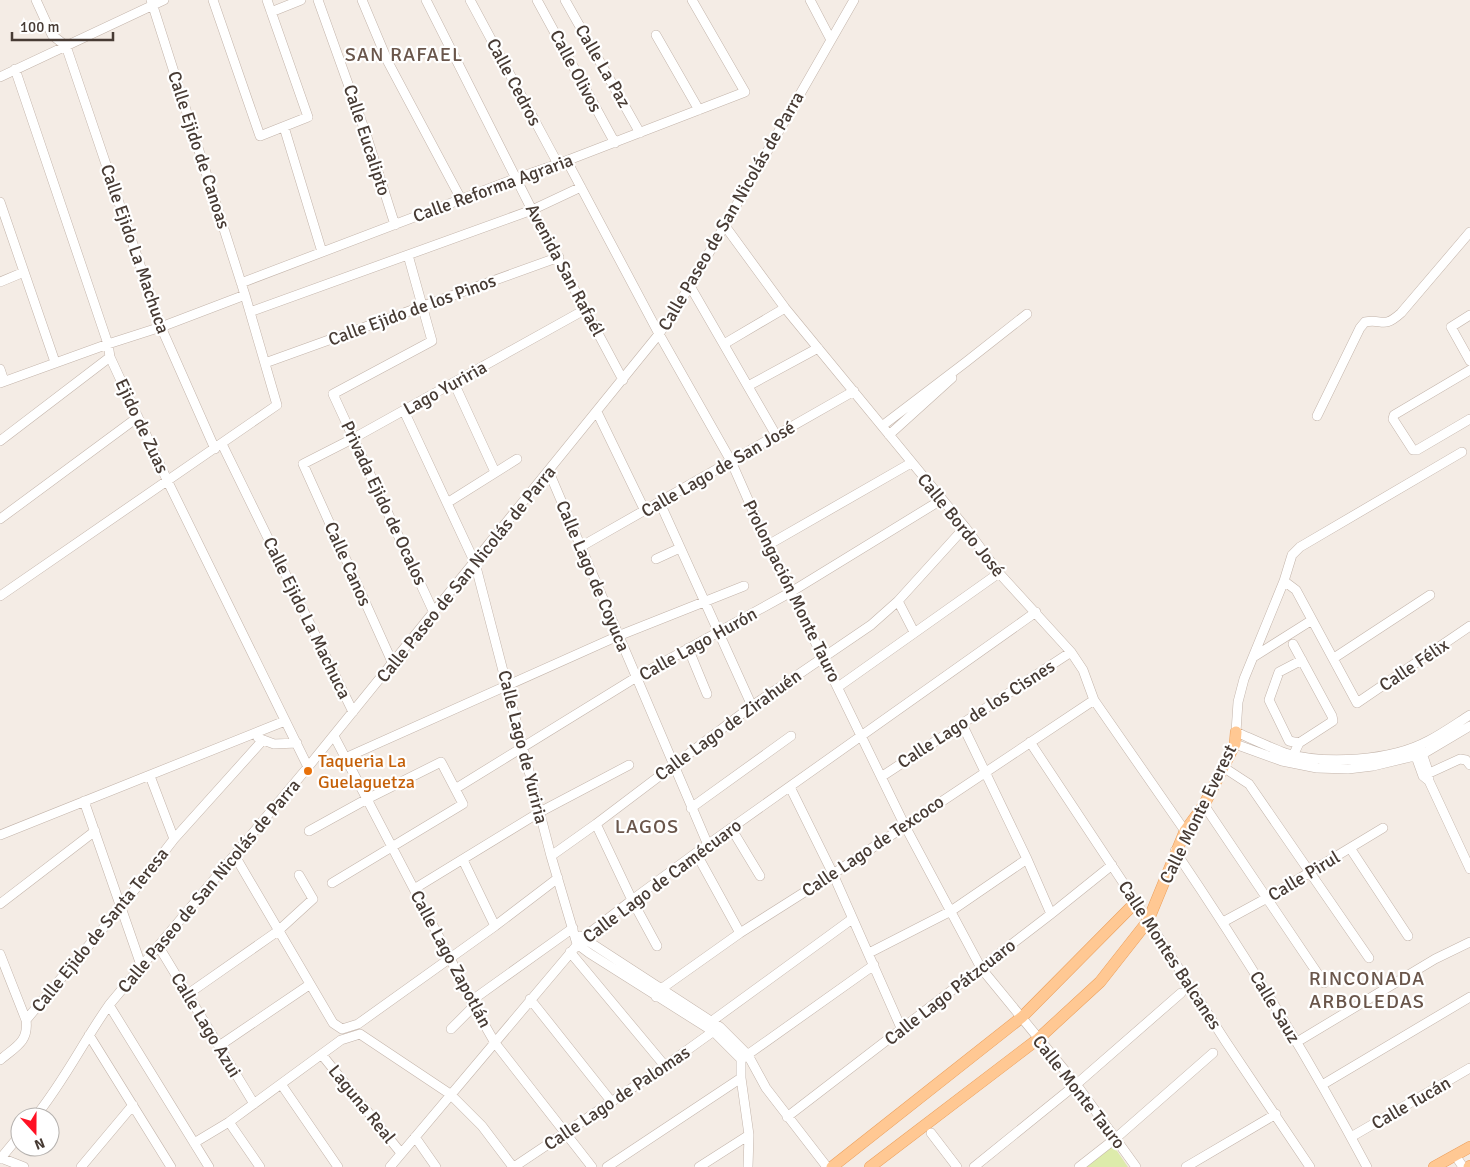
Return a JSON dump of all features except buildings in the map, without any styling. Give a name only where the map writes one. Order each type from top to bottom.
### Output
[{"type":"main road","name":"Calle Monte Everest","points":[[870,1167],[1038,1039],[1100,982],[1148,921],[1185,831],[1204,805],[1235,738]]},
{"type":"main road","points":[[832,1167],[1022,1017],[1136,902]]},
{"type":"main road","points":[[1434,1167],[1470,1147]]},
{"type":"street","points":[[36,0],[52,36],[66,46]]},
{"type":"street","points":[[0,77],[152,3],[164,0]]},
{"type":"street","points":[[213,0],[260,136],[308,117],[267,0]]},
{"type":"street","points":[[272,12],[301,0]]},
{"type":"street","name":"Calle Eucalipto","points":[[318,0],[366,134],[394,225]]},
{"type":"street","points":[[362,0],[388,62],[461,199]]},
{"type":"street","name":"Avenida San Rafaél","points":[[426,0],[532,210],[623,380]]},
{"type":"street","name":"Calle Cedros","points":[[470,0],[562,163]]},
{"type":"street","name":"Calle Olivos","points":[[537,0],[615,142]]},
{"type":"street","name":"Calle La Paz","points":[[565,0],[640,132]]},
{"type":"street","name":"Calle Reforma Agraria","points":[[241,283],[517,178],[562,163],[745,92],[692,0]]},
{"type":"street","points":[[810,0],[831,40]]},
{"type":"street","name":"Calle Paseo de San Nicolás de Parra","points":[[43,1107],[109,1005],[142,968],[334,736],[660,334],[725,226],[854,0]]},
{"type":"street","name":"Calle Ejido de Canoas","points":[[152,3],[245,295],[277,405],[218,446]]},
{"type":"street","points":[[656,35],[699,110]]},
{"type":"street","name":"Calle Ejido La Machuca","points":[[66,46],[161,328],[218,446],[353,712]]},
{"type":"street","name":"Ejido de Zuas","points":[[15,69],[108,344],[110,358],[168,482],[308,767]]},
{"type":"street","points":[[284,127],[322,252]]},
{"type":"street","name":"Prolongación Monte Tauro","points":[[562,163],[581,187],[731,462],[768,545],[881,776],[981,968],[1022,1017]]},
{"type":"street","name":"Calle Reforma Agraria","points":[[250,312],[532,210],[581,187]]},
{"type":"street","points":[[0,202],[55,362]]},
{"type":"street","name":"Calle Bordo José","points":[[725,226],[785,308],[965,527],[1000,573],[1070,652],[1083,670],[1094,700],[1185,831]]},
{"type":"street","points":[[1317,416],[1360,328],[1365,322],[1370,321],[1383,324],[1392,321],[1402,313],[1470,232]]},
{"type":"street","points":[[408,255],[423,306]]},
{"type":"street","name":"Calle Ejido de los Pinos","points":[[265,363],[558,257]]},
{"type":"street","points":[[0,282],[24,272]]},
{"type":"street","points":[[690,286],[776,435]]},
{"type":"street","points":[[0,369],[2,382],[108,344],[161,328],[245,295]]},
{"type":"street","name":"Privada Ejido de Ocalos","points":[[423,306],[432,341],[332,394],[434,613]]},
{"type":"street","points":[[724,344],[785,308]]},
{"type":"street","name":"Lago Yuriria","points":[[303,464],[354,438],[586,309]]},
{"type":"street","points":[[882,426],[1027,314]]},
{"type":"street","points":[[1470,316],[1451,327],[1470,361]]},
{"type":"street","points":[[748,386],[818,348]]},
{"type":"street","points":[[0,441],[110,358]]},
{"type":"street","points":[[889,435],[948,383],[966,362]]},
{"type":"street","points":[[1470,370],[1394,415],[1393,419],[1413,450],[1417,450],[1470,419]]},
{"type":"street","points":[[454,383],[495,472]]},
{"type":"street","name":"Calle Lago de San José","points":[[582,546],[854,391]]},
{"type":"street","name":"Calle Lago de Yuriria","points":[[404,410],[475,563],[551,856],[574,929]]},
{"type":"street","points":[[597,412],[644,511]]},
{"type":"street","points":[[0,519],[138,417]]},
{"type":"street","points":[[0,596],[218,446]]},
{"type":"street","name":"Calle Monte Everest","points":[[1235,738],[1240,694],[1244,679],[1255,656],[1292,555],[1300,547],[1462,452]]},
{"type":"street","points":[[447,503],[517,458]]},
{"type":"street","points":[[768,545],[911,462]]},
{"type":"street","name":"Calle Canos","points":[[303,464],[393,664]]},
{"type":"street","name":"Calle Lago de Coyuca","points":[[549,472],[708,845]]},
{"type":"street","name":"Calle Lago Hurón","points":[[455,789],[636,678],[791,592],[941,500]]},
{"type":"street","points":[[660,503],[752,706]]},
{"type":"street","name":"Calle Lago de Zirahuén","points":[[551,856],[752,706],[871,625],[898,600],[965,527]]},
{"type":"street","points":[[656,559],[680,548]]},
{"type":"street","points":[[838,687],[1000,573]]},
{"type":"street","points":[[1284,581],[1296,590],[1334,658],[1430,595]]},
{"type":"street","points":[[345,758],[618,636],[744,586]]},
{"type":"street","points":[[898,600],[914,632]]},
{"type":"street","name":"Calle Lago de Camécuaro","points":[[390,1167],[580,941],[696,853],[1036,612]]},
{"type":"street","points":[[1255,656],[1312,620]]},
{"type":"street","name":"Calle Félix","points":[[1334,658],[1357,703],[1470,626]]},
{"type":"street","points":[[1288,758],[1298,743],[1333,721],[1293,644]]},
{"type":"street","points":[[688,648],[707,694]]},
{"type":"street","name":"Calle Lago de los Cisnes","points":[[881,776],[1070,652]]},
{"type":"street","points":[[1288,758],[1288,741],[1269,700],[1279,672],[1302,660]]},
{"type":"street","name":"Calle Lago de Texcoco","points":[[659,993],[740,933],[906,826],[1094,700]]},
{"type":"street","points":[[1418,750],[1470,715]]},
{"type":"street","points":[[0,834],[285,721]]},
{"type":"street","points":[[962,724],[986,771],[1051,914]]},
{"type":"street","points":[[1235,738],[1317,768],[1348,769],[1373,766],[1418,750],[1470,726]]},
{"type":"street","points":[[252,735],[274,744],[297,743]]},
{"type":"street","name":"Calle Lago Zapotlán","points":[[334,736],[472,1004],[495,1042],[592,1167]]},
{"type":"street","points":[[691,808],[791,736]]},
{"type":"street","name":"Calle Ejido de Santa Teresa","points":[[26,1020],[122,906],[174,839],[263,740]]},
{"type":"street","points":[[1288,741],[1298,743]]},
{"type":"street","name":"Calle Montes Balcanes","points":[[1030,742],[1310,1167]]},
{"type":"street","points":[[1418,750],[1427,777],[1470,869]]},
{"type":"street","points":[[1427,777],[1460,759],[1466,760],[1470,765]]},
{"type":"street","points":[[309,831],[441,762],[463,804],[332,883]]},
{"type":"street","points":[[414,889],[540,812],[629,765]]},
{"type":"street","points":[[1223,767],[1249,784],[1369,958]]},
{"type":"street","points":[[150,776],[174,839]]},
{"type":"street","points":[[790,788],[833,874],[902,1030]]},
{"type":"street","points":[[84,801],[142,968]]},
{"type":"street","points":[[1204,805],[1324,983]]},
{"type":"street","points":[[596,824],[632,900],[657,946]]},
{"type":"street","points":[[731,828],[760,876]]},
{"type":"street","name":"Calle Pirul","points":[[1223,922],[1267,898],[1383,828]]},
{"type":"street","points":[[0,904],[95,831]]},
{"type":"street","points":[[1350,848],[1408,936]]},
{"type":"street","name":"Calle Sauz","points":[[1176,851],[1223,922],[1297,1042],[1367,1167]]},
{"type":"street","points":[[696,853],[740,933]]},
{"type":"street","points":[[234,856],[332,1023],[342,1029],[358,1024],[495,926],[558,878]]},
{"type":"street","points":[[869,954],[951,911],[1027,859]]},
{"type":"street","points":[[463,860],[495,926]]},
{"type":"street","name":"Calle Lago Pátzcuaro","points":[[787,1117],[1112,866]]},
{"type":"street","points":[[188,994],[278,931],[313,899],[299,875]]},
{"type":"street","name":"Calle Lago de Palomas","points":[[513,1167],[665,1066],[852,919]]},
{"type":"street","points":[[451,1029],[472,1004],[574,929],[580,941],[715,1027],[744,1057],[826,1167]]},
{"type":"street","points":[[1297,1042],[1435,959],[1470,942]]},
{"type":"street","name":"Calle Lago Azui","points":[[159,947],[254,1104]]},
{"type":"street","points":[[570,952],[665,1066]]},
{"type":"street","points":[[0,954],[26,1020],[27,1031],[24,1038],[0,1060]]},
{"type":"street","points":[[748,1167],[749,1135],[741,1078],[744,1057],[874,965]]},
{"type":"street","points":[[0,980],[8,975]]},
{"type":"street","points":[[219,1046],[309,985]]},
{"type":"street","points":[[974,1167],[1076,1084],[1181,994]]},
{"type":"street","points":[[1322,1085],[1470,998]]},
{"type":"street","points":[[530,999],[611,1101]]},
{"type":"street","points":[[109,1005],[209,1167]]},
{"type":"street","name":"Calle Monte Tauro","points":[[1022,1017],[1076,1084],[1136,1167]]},
{"type":"street","points":[[358,1024],[360,1034],[450,1094],[482,1126],[513,1167]]},
{"type":"street","points":[[341,1040],[342,1029]]},
{"type":"street","points":[[194,1143],[229,1122],[341,1040],[360,1034]]},
{"type":"street","points":[[88,1035],[133,1104],[168,1165]]},
{"type":"street","points":[[1079,1167],[1116,1138],[1213,1053]]},
{"type":"street","name":"Laguna Real","points":[[322,1054],[401,1153]]},
{"type":"street","name":"Calle Tucán","points":[[1351,1137],[1470,1068]]},
{"type":"street","points":[[608,1167],[741,1078]]},
{"type":"street","points":[[281,1084],[338,1167]]},
{"type":"street","points":[[82,1167],[133,1104]]},
{"type":"street","points":[[1186,1167],[1276,1114]]},
{"type":"street","points":[[229,1122],[260,1167]]},
{"type":"street","points":[[931,1133],[957,1167]]},
{"type":"street","points":[[699,1167],[749,1135]]},
{"type":"street","points":[[414,1137],[436,1167]]},
{"type":"street","points":[[10,1148],[4,1162],[24,1167]]},
{"type":"street","points":[[1455,1155],[1464,1167]]},
{"type":"green space","points":[[1113,1145],[1128,1167],[1084,1167]]},
{"type":"place","name":"Taqueria La Guelaguetza","points":[[308,771]]},
{"type":"district","name":"SAN RAFAEL","points":[[404,54]]},
{"type":"district","name":"LAGOS","points":[[647,826]]},
{"type":"district","name":"RINCONADA ARBOLEDAS","points":[[1367,990]]}]
